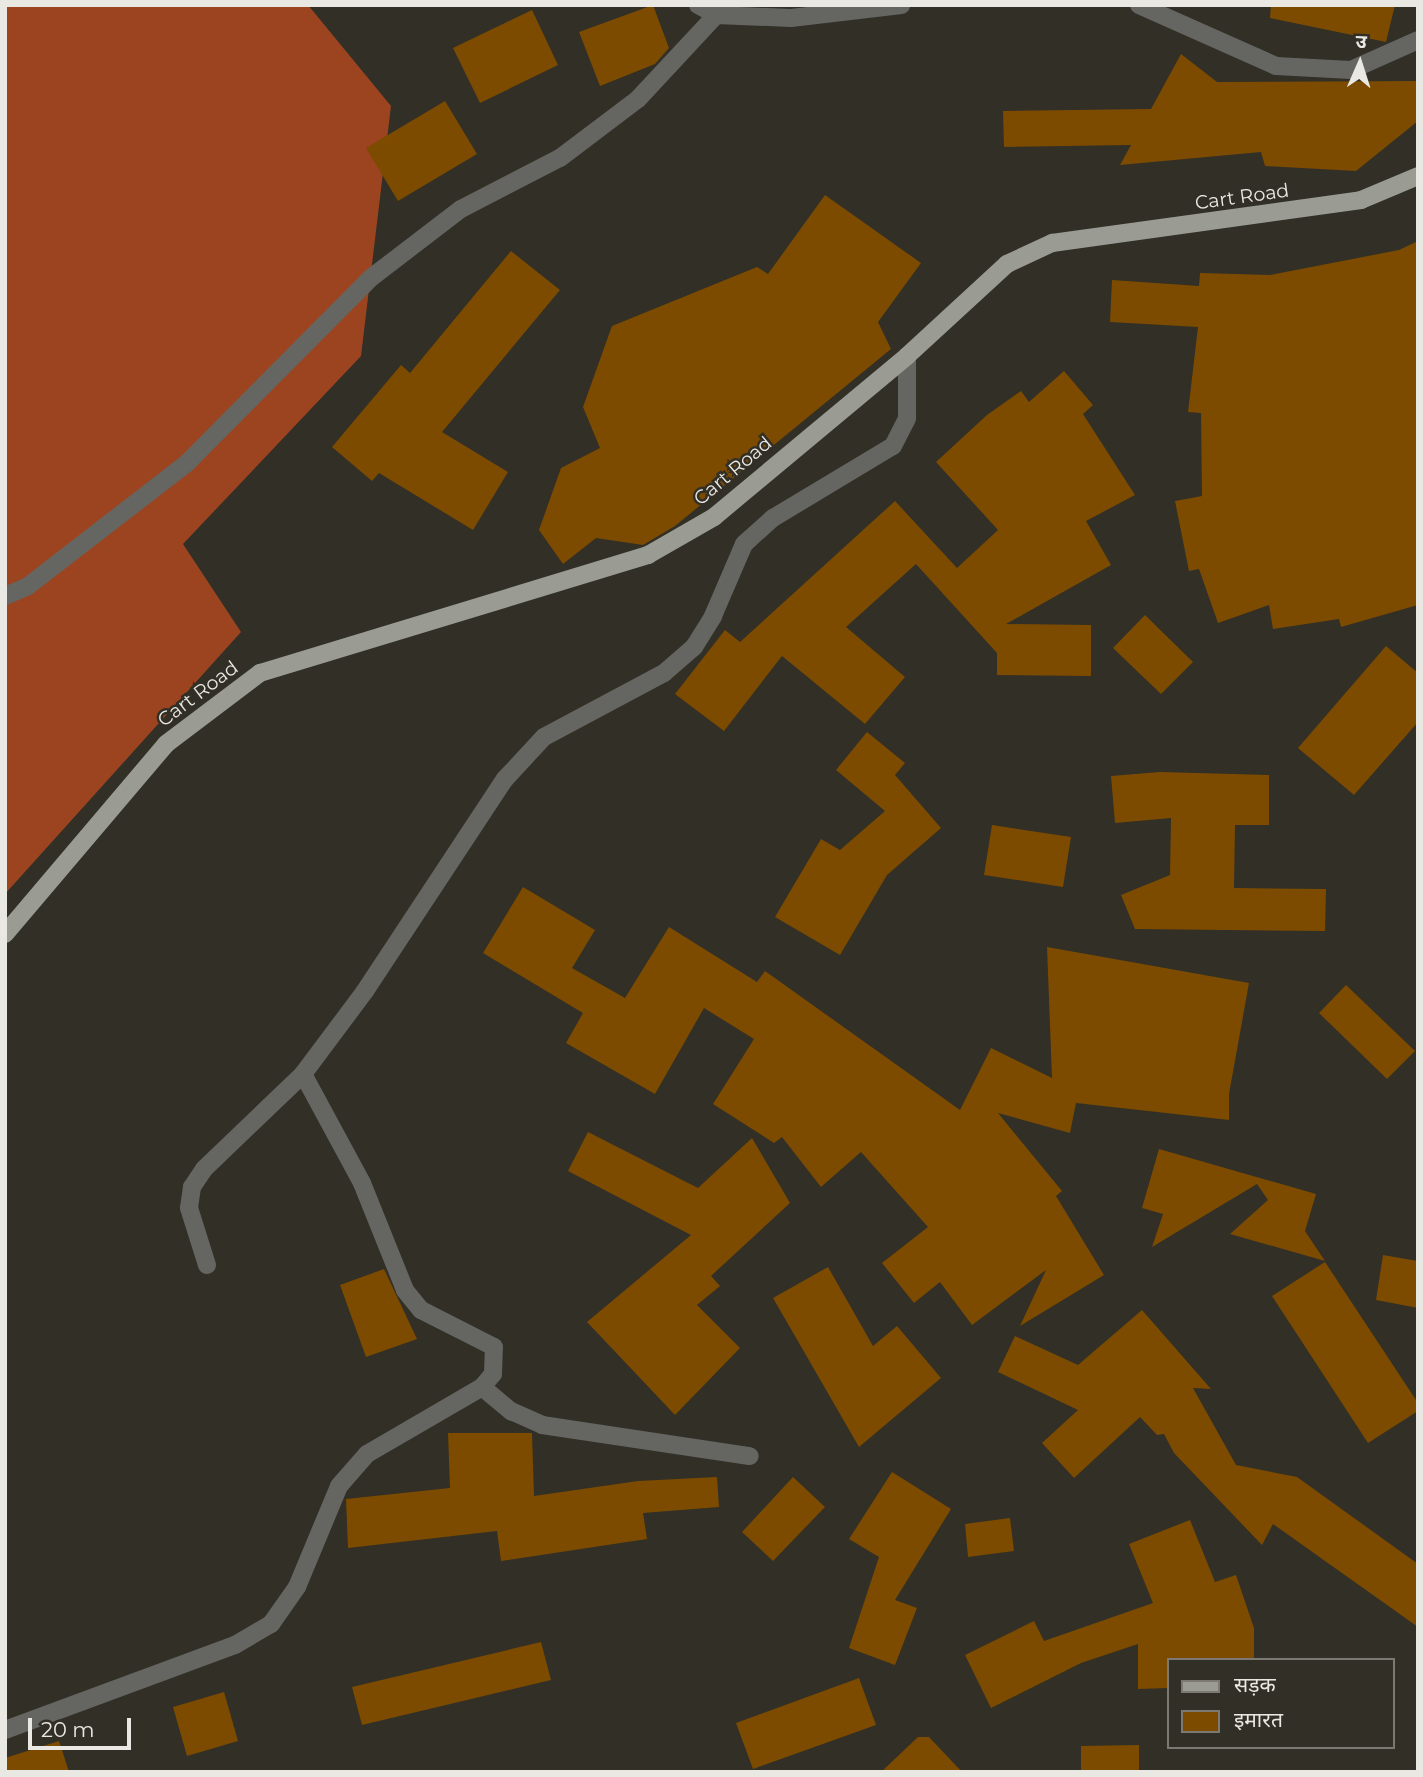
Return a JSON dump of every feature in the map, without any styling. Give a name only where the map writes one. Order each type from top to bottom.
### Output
[{"type":"main road","name":"Cart Road","points":[[5,934],[166,744],[260,673],[648,555],[714,517],[906,356],[1007,264],[1052,243],[1361,200],[1418,176]]},
{"type":"street","points":[[698,5],[716,15],[791,18],[901,5]]},
{"type":"street","points":[[1139,5],[1276,66],[1351,70],[1418,40]]},
{"type":"street","points":[[5,596],[28,586],[187,463],[372,276],[461,209],[560,158],[638,99],[716,15]]},
{"type":"street","points":[[207,1265],[189,1208],[192,1187],[303,1074],[513,771],[544,737],[664,673],[694,647],[713,616],[744,544],[774,518],[893,446],[907,418],[906,356]]},
{"type":"street","points":[[5,1730],[235,1645],[271,1623],[297,1587],[320,1526],[348,1475],[398,1433],[482,1387],[493,1374],[494,1347],[421,1310],[405,1290],[362,1184],[303,1074]]},
{"type":"street","points":[[482,1387],[512,1411],[542,1424],[750,1455]]},
{"type":"shaded area","points":[[5,5],[308,5],[391,106],[361,356],[183,544],[241,632],[5,894]]},
{"type":"building","points":[[653,5],[669,48],[655,64],[600,86],[579,32]]},
{"type":"building","points":[[1271,5],[1395,5],[1386,42],[1270,18]]},
{"type":"building","points":[[532,10],[558,65],[480,103],[453,48]]},
{"type":"building","points":[[1181,54],[1217,82],[1418,81],[1418,121],[1356,171],[1265,166],[1261,152],[1120,165],[1131,145],[1004,147],[1003,111],[1151,109]]},
{"type":"building","points":[[445,101],[477,154],[398,201],[366,148]]},
{"type":"building","points":[[825,195],[921,263],[878,322],[891,349],[675,526],[643,545],[596,538],[563,564],[539,530],[561,468],[600,448],[583,407],[612,326],[757,267],[768,274]]},
{"type":"building","points":[[1418,241],[1418,605],[1341,627],[1339,619],[1273,629],[1269,605],[1218,623],[1199,569],[1189,571],[1175,501],[1202,496],[1201,413],[1188,412],[1198,327],[1110,322],[1112,280],[1199,286],[1200,273],[1270,275],[1399,250]]},
{"type":"building","points":[[511,251],[560,290],[442,432],[508,472],[473,530],[379,473],[372,481],[332,447],[401,365],[410,373]]},
{"type":"building","points":[[1064,371],[1093,405],[1083,414],[1135,495],[1086,521],[1111,565],[1006,624],[1091,625],[1091,676],[997,675],[997,653],[916,564],[846,627],[905,677],[865,724],[782,656],[724,731],[675,694],[725,630],[740,642],[895,501],[957,568],[998,530],[936,462],[987,415],[1021,391],[1029,402]]},
{"type":"building","points":[[1145,615],[1193,662],[1161,694],[1113,648]]},
{"type":"building","points":[[1386,646],[1418,673],[1418,722],[1354,795],[1298,748]]},
{"type":"building","points":[[867,732],[905,763],[895,775],[941,828],[887,875],[840,955],[775,917],[821,839],[840,850],[885,811],[836,770]]},
{"type":"building","points":[[1160,772],[1269,775],[1269,825],[1235,825],[1234,888],[1326,889],[1325,931],[1135,929],[1121,895],[1170,875],[1171,818],[1115,823],[1111,776]]},
{"type":"building","points":[[992,825],[1071,837],[1063,887],[984,875]]},
{"type":"building","points":[[523,887],[595,930],[572,968],[625,998],[669,927],[757,982],[765,971],[960,1110],[991,1048],[1052,1078],[1047,947],[1249,983],[1229,1094],[1229,1120],[1076,1103],[1070,1133],[998,1113],[1062,1191],[1056,1196],[1104,1275],[1020,1326],[1046,1270],[972,1325],[940,1282],[914,1303],[882,1263],[928,1227],[861,1152],[821,1187],[782,1137],[774,1143],[713,1104],[754,1039],[704,1008],[655,1094],[566,1043],[583,1013],[483,953]]},
{"type":"building","points":[[1346,985],[1415,1051],[1387,1079],[1319,1013]]},
{"type":"building","points":[[588,1132],[698,1188],[752,1138],[790,1203],[711,1276],[720,1286],[697,1305],[740,1348],[675,1415],[587,1322],[691,1235],[568,1171]]},
{"type":"building","points":[[1159,1149],[1316,1194],[1305,1231],[1325,1261],[1230,1234],[1268,1200],[1257,1184],[1152,1247],[1163,1214],[1142,1208]]},
{"type":"building","points":[[1383,1255],[1418,1261],[1418,1308],[1376,1300]]},
{"type":"building","points":[[1325,1262],[1418,1403],[1418,1411],[1368,1443],[1272,1296]]},
{"type":"building","points":[[828,1267],[873,1346],[897,1326],[941,1378],[859,1447],[773,1298]]},
{"type":"building","points":[[384,1269],[417,1339],[366,1357],[340,1285]]},
{"type":"building","points":[[1142,1310],[1211,1389],[1193,1388],[1236,1465],[1297,1477],[1418,1564],[1418,1627],[1273,1524],[1262,1545],[1174,1453],[1164,1434],[1157,1435],[1140,1417],[1074,1478],[1042,1443],[1078,1410],[998,1372],[1015,1336],[1078,1365]]},
{"type":"building","points":[[448,1433],[532,1433],[534,1496],[638,1481],[717,1477],[719,1507],[643,1513],[647,1539],[501,1561],[497,1531],[348,1548],[346,1499],[450,1488]]},
{"type":"building","points":[[892,1472],[951,1509],[895,1600],[917,1608],[895,1665],[849,1648],[879,1557],[849,1539]]},
{"type":"building","points":[[793,1477],[825,1507],[773,1561],[742,1532]]},
{"type":"building","points":[[1010,1518],[1014,1551],[968,1557],[965,1524]]},
{"type":"building","points":[[1190,1520],[1215,1582],[1236,1575],[1254,1628],[1254,1658],[1168,1658],[1168,1688],[1138,1689],[1138,1644],[1081,1663],[991,1708],[965,1655],[1034,1621],[1044,1641],[1153,1603],[1129,1544]]},
{"type":"building","points":[[541,1642],[551,1680],[362,1725],[352,1687]]},
{"type":"building","points":[[859,1678],[876,1725],[753,1769],[736,1723]]},
{"type":"building","points":[[224,1692],[238,1741],[187,1756],[173,1707]]},
{"type":"building","points":[[918,1737],[929,1737],[962,1772],[881,1772]]},
{"type":"building","points":[[59,1741],[69,1772],[5,1772],[5,1758]]},
{"type":"building","points":[[1139,1745],[1139,1772],[1081,1772],[1081,1746]]}]
